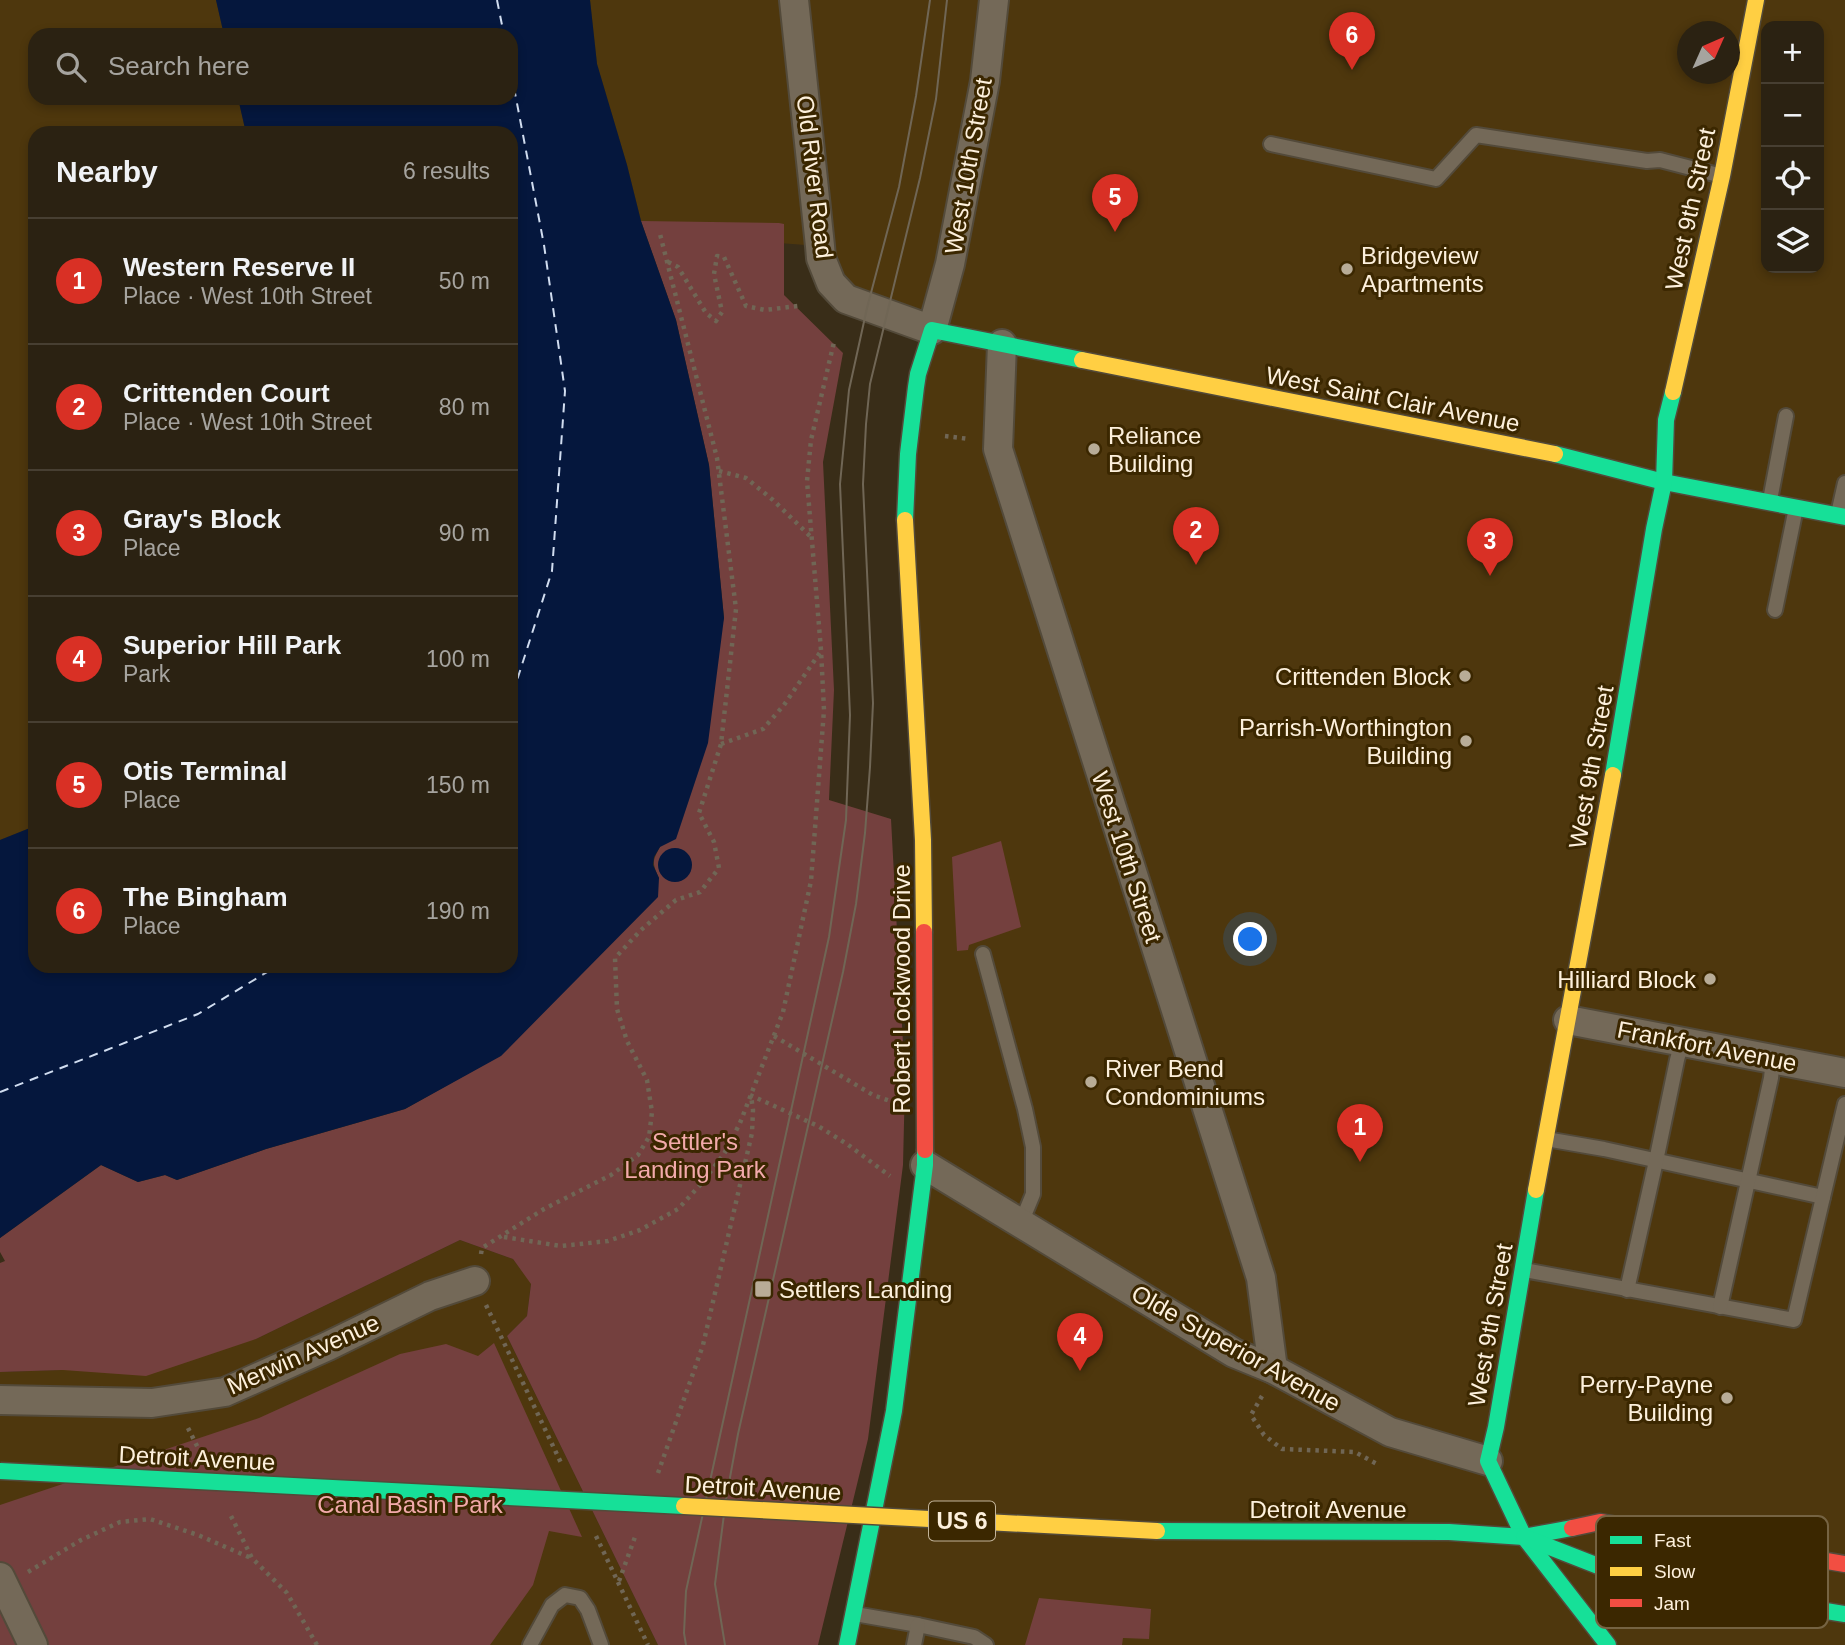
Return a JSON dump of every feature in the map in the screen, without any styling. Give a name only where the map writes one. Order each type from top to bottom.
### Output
[{"type":"street","name":"Old River Road","points":[[794,0],[821,258],[831,283],[846,299],[932,330]]},
{"type":"street","name":"West 10th Street","points":[[932,330],[950,264],[985,81],[994,0]]},
{"type":"street","name":"West 9th Street","points":[[1488,1461],[1664,482],[1667,420],[1722,176],[1756,0]]},
{"type":"street","name":"West Saint Clair Avenue","points":[[932,330],[1579,459],[1664,482],[1841,516]]},
{"type":"street","name":"Robert Lockwood Drive","points":[[847,1645],[894,1411],[925,1165],[923,840],[905,520],[908,454],[916,387],[932,330]]},
{"type":"street","name":"West 10th Street","points":[[1002,344],[998,449],[1261,1278],[1273,1369]]},
{"type":"street","name":"Frankfort Avenue","points":[[1568,1020],[1845,1073]]},
{"type":"street","name":"Olde Superior Avenue","points":[[925,1165],[1234,1353],[1273,1369],[1390,1432],[1488,1461]]},
{"type":"street","name":"Merwin Avenue","points":[[0,1400],[152,1403],[225,1392],[430,1296],[475,1281]]},
{"type":"street","points":[[1488,1461],[1524,1537],[1608,1645]]},
{"type":"street","name":"Detroit Avenue","points":[[0,1471],[1157,1531],[1449,1532],[1524,1537]]},
{"type":"street","name":"US 6","points":[[1524,1537],[1596,1523]]},
{"type":"street","name":"US 6","points":[[1524,1537],[1596,1565]]},
{"type":"street","points":[[12,1575],[33,1645]]},
{"type":"lane","points":[[1271,144],[1436,179],[1476,135],[1647,161],[1660,160],[1722,176]]},
{"type":"lane","points":[[1770,502],[1786,416]]},
{"type":"lane","points":[[1841,516],[1845,483]]},
{"type":"lane","points":[[1775,610],[1796,507]]},
{"type":"lane","points":[[983,954],[1033,1147],[1033,1194],[1021,1223]]},
{"type":"lane","points":[[1628,1290],[1682,1041]]},
{"type":"lane","points":[[1720,1307],[1771,1079],[1773,1059]]},
{"type":"lane","points":[[1522,1270],[1794,1320],[1845,1104]]},
{"type":"lane","points":[[1545,1138],[1823,1196]]},
{"type":"lane","points":[[530,1645],[552,1605],[565,1595],[580,1598],[588,1610],[601,1645]]},
{"type":"lane","points":[[853,1614],[974,1637],[986,1645]]},
{"type":"lane","points":[[914,1645],[918,1625]]},
{"type":"path","points":[[660,234],[717,457],[736,609],[721,744],[699,813],[714,842],[719,868],[700,892],[676,900],[641,930],[615,958],[617,1009],[627,1041],[647,1080],[652,1112],[649,1137],[638,1155],[611,1175],[544,1209],[503,1237],[561,1246],[608,1241],[640,1230],[678,1209],[724,1154],[740,1123],[783,1012],[811,881],[824,710],[807,481],[811,440],[834,342]]},
{"type":"path","points":[[667,262],[678,267],[706,313],[716,321],[722,312],[714,274],[716,256],[724,257],[746,306],[765,310],[798,306]]},
{"type":"path","points":[[941,435],[969,439]]},
{"type":"path","points":[[719,471],[746,478],[813,539]]},
{"type":"path","points":[[721,744],[763,729],[784,705],[821,650]]},
{"type":"path","points":[[774,1036],[873,1095],[894,1102]]},
{"type":"path","points":[[750,1095],[818,1126],[896,1181]]},
{"type":"path","points":[[656,1479],[704,1345],[752,1133],[753,1110],[750,1095]]},
{"type":"path","points":[[1259,1402],[1251,1415],[1264,1435],[1282,1449],[1355,1452],[1377,1464]]},
{"type":"path","points":[[12,1575],[120,1522],[150,1519],[198,1535],[252,1558],[287,1593],[317,1645]]},
{"type":"path","points":[[618,1582],[637,1530]]},
{"type":"shaded area","points":[[0,0],[216,0],[222,28],[28,28],[28,105],[240,105],[244,126],[28,126],[28,829],[0,840]]},
{"type":"shaded area","points":[[590,0],[1845,0],[1845,1645],[847,1645],[925,1165],[905,520],[932,330],[867,308],[819,246],[660,234],[641,221],[597,64]]},
{"type":"shaded area","name":"Canal Basin Park","points":[[460,1240],[513,1259],[531,1283],[527,1316],[507,1336],[658,1645],[0,1645],[0,1372],[63,1370],[256,1339]]},
{"type":"green space","name":"Settler's Landing Park","points":[[641,221],[784,224],[784,295],[843,353],[823,462],[834,690],[829,800],[891,819],[905,1081],[903,1165],[868,1439],[818,1645],[658,1645],[507,1336],[527,1316],[531,1284],[513,1259],[460,1240],[256,1339],[146,1376],[63,1370],[0,1372],[0,1263],[5,1261],[0,1252],[0,1238],[101,1165],[138,1182],[165,1175],[177,1180],[266,1149],[405,1109],[501,1055],[659,878],[654,859],[660,847],[724,618],[709,465],[676,320]]},
{"type":"green space","points":[[1001,841],[1021,927],[969,945],[968,950],[957,951],[952,857]]},
{"type":"green space","name":"Canal Basin Park","points":[[494,1343],[582,1537],[549,1531],[533,1585],[490,1645],[0,1645],[0,1505],[259,1418],[400,1354],[446,1344],[478,1356]]},
{"type":"green space","points":[[1039,1598],[1151,1609],[1149,1639],[1123,1638],[1122,1645],[1025,1645]]},
{"type":"water","points":[[216,0],[590,0],[597,64],[641,221],[676,320],[709,465],[724,618],[708,743],[676,839],[660,847],[654,857],[653,865],[659,878],[658,897],[501,1056],[405,1109],[266,1149],[177,1180],[165,1175],[138,1182],[101,1165],[0,1238],[0,840],[28,829],[28,973],[518,973],[518,126],[244,126],[240,105],[518,105],[518,28],[222,28]]},
{"type":"water","points":[[675,848],[687,853],[692,865],[687,877],[675,882],[663,877],[658,865],[663,853]]},
{"type":"ferry route","points":[[497,0],[503,28]]},
{"type":"ferry route","points":[[517,105],[544,245],[565,391],[552,571],[518,677]]},
{"type":"ferry route","points":[[0,1092],[198,1014],[265,973]]},
{"type":"tram line","points":[[686,1645],[686,1591],[829,937],[846,820],[850,715],[840,484],[849,390],[867,308],[899,187],[930,0]]},
{"type":"tram line","points":[[725,1645],[715,1584],[726,1499],[738,1434],[856,904],[865,833],[873,703],[863,484],[870,384],[920,178],[936,99],[947,0]]},
{"type":"traffic: fast","points":[[905,520],[908,454],[916,387],[932,330],[1082,360]]},
{"type":"traffic: fast","points":[[1613,775],[1664,482],[1666,420],[1673,392]]},
{"type":"traffic: fast","points":[[1555,454],[1664,482],[1845,517]]},
{"type":"traffic: fast","points":[[847,1645],[894,1411],[925,1150]]},
{"type":"traffic: fast","points":[[1536,1190],[1488,1461],[1524,1537],[1608,1645]]},
{"type":"traffic: fast","points":[[0,1471],[684,1506]]},
{"type":"traffic: fast","points":[[1157,1531],[1449,1532],[1524,1537],[1572,1528]]},
{"type":"traffic: fast","points":[[1524,1537],[1596,1565]]},
{"type":"traffic: fast","points":[[1828,1611],[1845,1614]]},
{"type":"traffic: slow","points":[[1673,392],[1722,176],[1756,0]]},
{"type":"traffic: slow","points":[[1082,360],[1555,454]]},
{"type":"traffic: slow","points":[[905,520],[923,840],[924,932]]},
{"type":"traffic: slow","points":[[1536,1190],[1613,775]]},
{"type":"traffic: slow","points":[[684,1506],[1157,1531]]},
{"type":"traffic: jam","points":[[924,932],[925,1150]]},
{"type":"traffic: jam","points":[[1572,1528],[1596,1523]]},
{"type":"traffic: jam","points":[[1828,1561],[1845,1564]]},
{"type":"place","name":"The Bingham","points":[[1352,70]]},
{"type":"place","name":"Otis Terminal","points":[[1115,232]]},
{"type":"place","name":"Bridgeview Apartments","points":[[1347,269]]},
{"type":"place","name":"Reliance Building","points":[[1094,449]]},
{"type":"place","name":"Crittenden Court","points":[[1196,565]]},
{"type":"place","name":"Gray's Block","points":[[1490,576]]},
{"type":"place","name":"Crittenden Block","points":[[1465,676]]},
{"type":"place","name":"Parrish-Worthington Building","points":[[1466,741]]},
{"type":"place","name":"Hilliard Block","points":[[1710,979]]},
{"type":"place","name":"River Bend Condominiums","points":[[1091,1082]]},
{"type":"place","name":"Western Reserve II","points":[[1360,1162]]},
{"type":"place","name":"Settlers Landing","points":[[763,1289]]},
{"type":"place","name":"Superior Hill Park","points":[[1080,1371]]},
{"type":"place","name":"Perry-Payne Building","points":[[1727,1398]]}]
